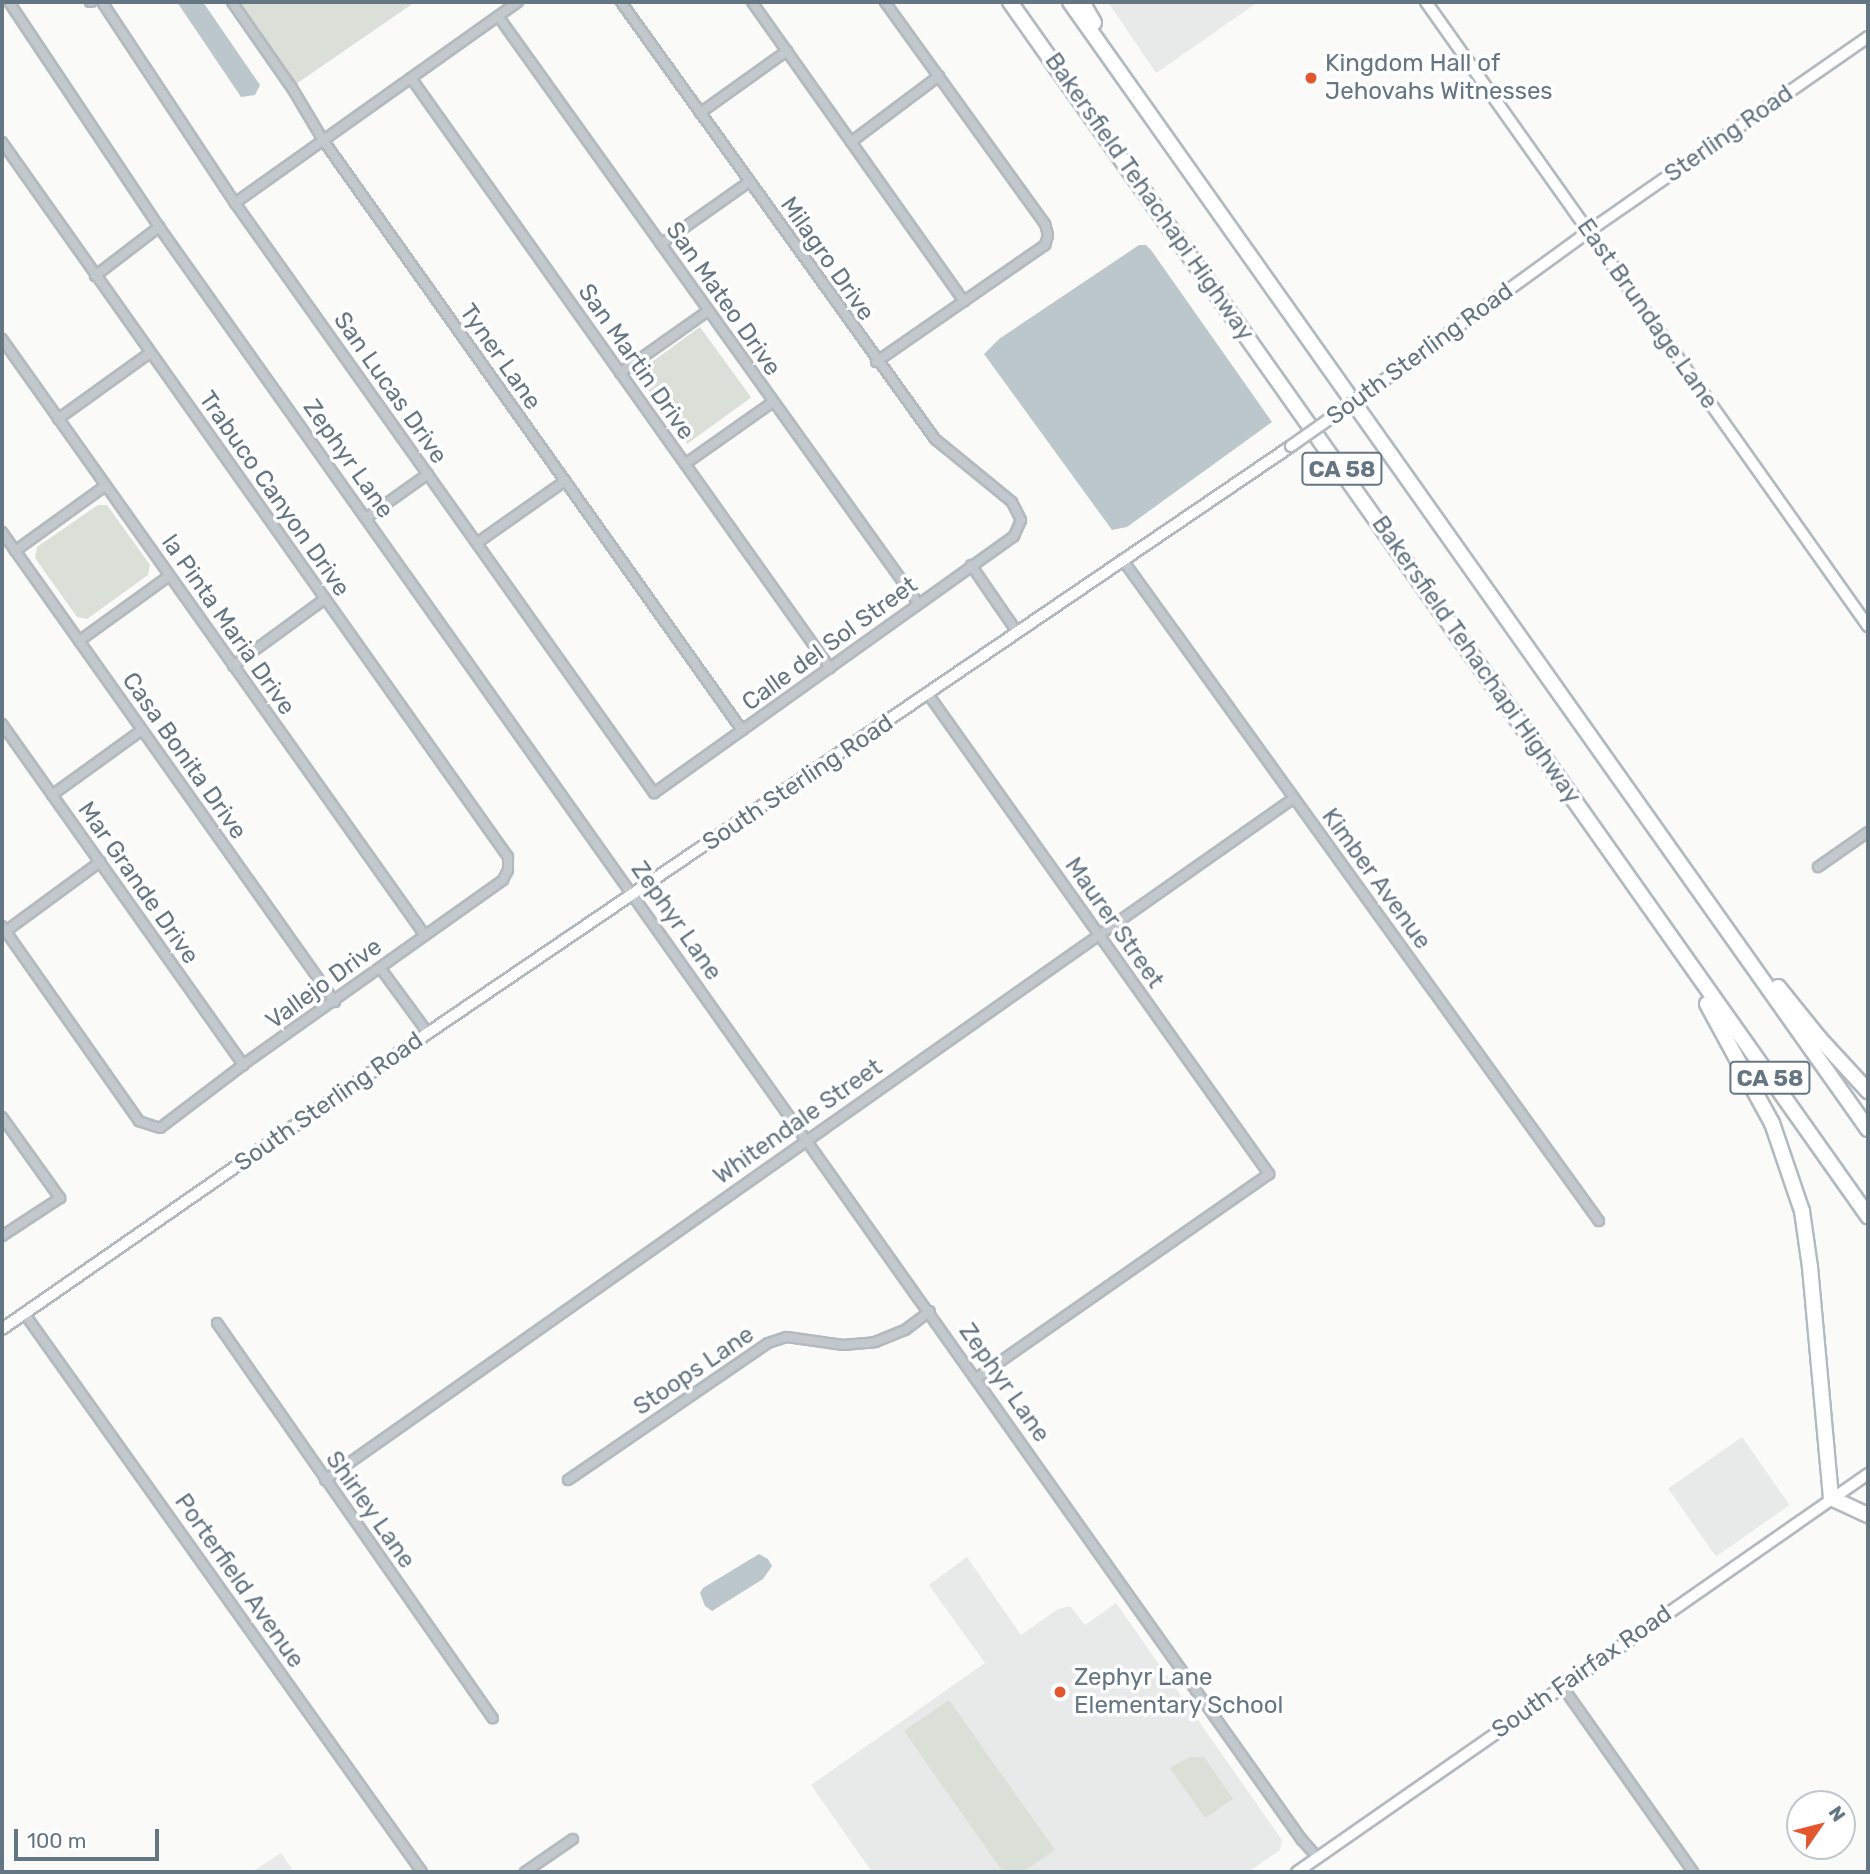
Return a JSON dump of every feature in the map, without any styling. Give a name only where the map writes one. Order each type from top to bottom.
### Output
[{"type":"highway","name":"Bakersfield Tehachapi Highway","points":[[1010,2],[1868,1216]]},
{"type":"highway","name":"Bakersfield Tehachapi Highway","points":[[1070,2],[1868,1129]]},
{"type":"highway","points":[[1082,2],[1093,20],[1102,47]]},
{"type":"highway","points":[[1685,871],[1820,1039],[1868,1091]]},
{"type":"highway","points":[[1671,939],[1759,1096],[1794,1181],[1809,1255],[1831,1498],[1868,1516]]},
{"type":"street","name":"Zephyr Lane","points":[[9,2],[159,227],[930,1311],[1302,1840],[1318,1858]]},
{"type":"street","name":"San Lucas Drive","points":[[102,2],[235,203],[654,793]]},
{"type":"street","name":"Tyner Lane","points":[[232,2],[292,88],[323,141],[742,730]]},
{"type":"street","points":[[235,203],[518,2]]},
{"type":"street","name":"Milagro Drive","points":[[621,2],[876,362],[935,439],[1012,502],[1021,520]]},
{"type":"street","points":[[752,2],[964,301]]},
{"type":"street","points":[[876,362],[1045,245],[1048,235],[1045,224],[885,2]]},
{"type":"street","name":"East Brundage Lane","points":[[1426,2],[1868,625]]},
{"type":"street","name":"San Mateo Drive","points":[[498,16],[918,603]]},
{"type":"street","name":"Sterling Road","points":[[1590,231],[1868,37]]},
{"type":"street","points":[[700,113],[787,51]]},
{"type":"street","points":[[852,142],[939,76]]},
{"type":"street","name":"San Martin Drive","points":[[411,78],[830,668]]},
{"type":"street","name":"Trabuco Canyon Drive","points":[[2,142],[508,857],[508,870]]},
{"type":"street","points":[[661,244],[749,182]]},
{"type":"street","points":[[95,276],[159,227]]},
{"type":"street","name":"South Sterling Road","points":[[2,1329],[428,1033],[1291,446],[1590,231]]},
{"type":"street","points":[[620,373],[708,311]]},
{"type":"street","name":"la Pinta Maria Drive","points":[[2,339],[424,934]]},
{"type":"street","points":[[58,419],[150,353]]},
{"type":"street","points":[[685,464],[773,402]]},
{"type":"street","points":[[366,518],[428,474]]},
{"type":"street","points":[[477,544],[565,481]]},
{"type":"street","points":[[15,551],[105,486]]},
{"type":"street","name":"Calle del Sol Street","points":[[654,793],[1014,536],[1021,520]]},
{"type":"street","name":"Casa Bonita Drive","points":[[2,532],[335,1002]]},
{"type":"street","name":"Kimber Avenue","points":[[1122,559],[1599,1221]]},
{"type":"street","points":[[971,565],[1017,632]]},
{"type":"street","points":[[79,640],[169,576]]},
{"type":"street","points":[[233,666],[325,599]]},
{"type":"street","name":"Maurer Street","points":[[928,694],[1269,1174],[977,1378]]},
{"type":"street","name":"Mar Grande Drive","points":[[2,724],[243,1065]]},
{"type":"street","points":[[52,795],[142,730]]},
{"type":"street","name":"Whitendale Street","points":[[325,1480],[807,1138],[1294,798]]},
{"type":"street","points":[[1818,867],[1868,832]]},
{"type":"street","points":[[4,929],[100,862]]},
{"type":"street","name":"Vallejo Drive","points":[[4,929],[139,1121],[160,1128],[243,1065],[381,969],[424,934],[503,880],[508,870]]},
{"type":"street","points":[[381,969],[428,1033]]},
{"type":"street","points":[[2,1117],[60,1198],[2,1236]]},
{"type":"street","name":"Stoops Lane","points":[[568,1480],[768,1343],[787,1338],[843,1345],[875,1342],[905,1331],[930,1311]]},
{"type":"street","name":"Porterfield Avenue","points":[[24,1312],[422,1872]]},
{"type":"street","name":"Shirley Lane","points":[[217,1323],[493,1717]]},
{"type":"street","name":"South Fairfax Road","points":[[1297,1872],[1868,1474]]},
{"type":"street","points":[[1562,1686],[1693,1872]]},
{"type":"street","points":[[525,1872],[573,1839]]},
{"type":"shaded area","points":[[177,2],[203,2],[260,85],[255,95],[241,97]]},
{"type":"shaded area","points":[[236,2],[415,2],[296,84]]},
{"type":"shaded area","points":[[1108,2],[1258,2],[1156,73]]},
{"type":"shaded area","points":[[1139,245],[1146,245],[1151,250],[1272,422],[1127,527],[1112,530],[984,354],[999,339]]},
{"type":"shaded area","points":[[700,327],[751,397],[687,444],[636,373]]},
{"type":"shaded area","points":[[98,505],[107,505],[150,565],[148,575],[87,619],[77,617],[35,558],[37,547]]},
{"type":"shaded area","points":[[1742,1437],[1790,1505],[1716,1557],[1668,1489]]},
{"type":"shaded area","points":[[759,1554],[768,1559],[772,1566],[763,1579],[712,1611],[705,1606],[700,1593],[703,1588]]},
{"type":"shaded area","name":"Zephyr Lane Elementary School","points":[[967,1557],[1021,1635],[1058,1609],[1070,1606],[1085,1625],[1116,1603],[1282,1840],[1280,1850],[1248,1872],[872,1872],[811,1785],[985,1663],[929,1585]]},
{"type":"shaded area","points":[[949,1700],[1055,1850],[1022,1872],[1003,1872],[904,1731]]},
{"type":"shaded area","points":[[1190,1757],[1204,1757],[1233,1799],[1205,1818],[1170,1768]]},
{"type":"shaded area","points":[[281,1853],[294,1872],[252,1872]]},
{"type":"place","name":"Kingdom Hall of Jehovahs Witnesses","points":[[1311,78]]},
{"type":"place","name":"Zephyr Lane Elementary School","points":[[1060,1692]]}]
